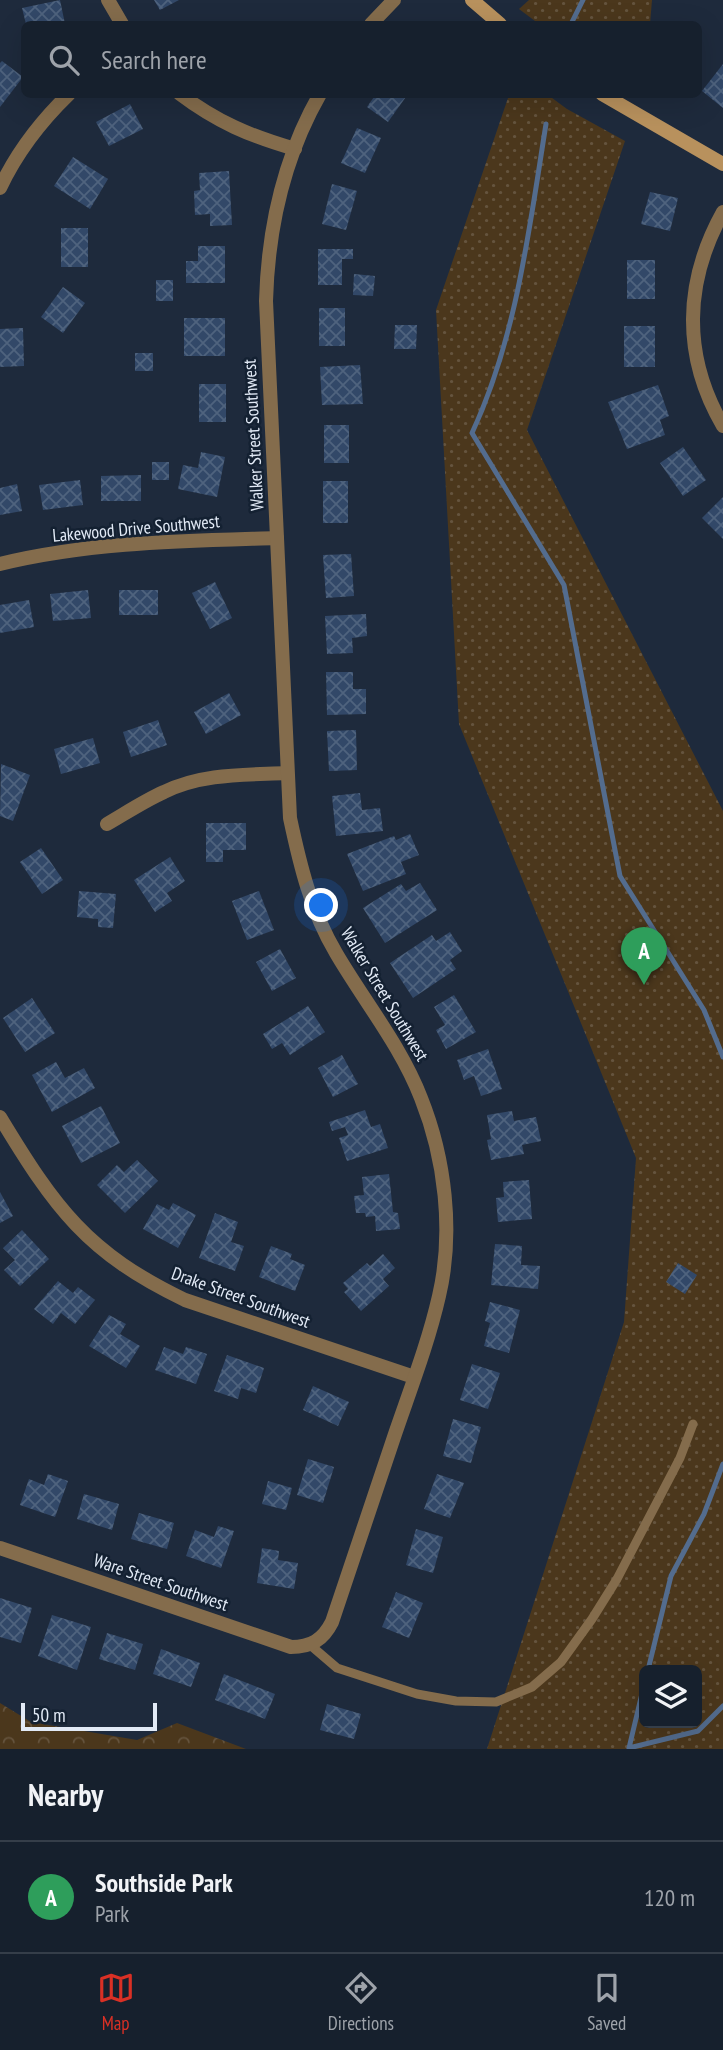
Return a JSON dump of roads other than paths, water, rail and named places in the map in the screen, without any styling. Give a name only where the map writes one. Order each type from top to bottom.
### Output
[{"type":"street","points":[[108,0],[120,21]]},
{"type":"street","points":[[374,21],[394,0]]},
{"type":"street","points":[[472,0],[496,21]]},
{"type":"street","points":[[0,188],[9,168],[30,138],[65,98]]},
{"type":"street","points":[[185,98],[231,127],[295,149]]},
{"type":"street","name":"Walker Street Southwest","points":[[310,1644],[326,1633],[332,1622],[440,1294],[445,1254],[443,1189],[434,1137],[421,1099],[404,1061],[335,953],[312,904],[299,863],[290,818],[267,276],[278,206],[295,149],[318,98]]},
{"type":"street","points":[[609,98],[723,164]]},
{"type":"street","points":[[723,212],[701,257],[692,316],[701,379],[723,426]]},
{"type":"street","name":"Lakewood Drive Southwest","points":[[0,564],[69,551],[127,545],[277,538]]},
{"type":"street","points":[[107,824],[165,791],[193,781],[224,776],[287,773]]},
{"type":"street","name":"Drake Street Southwest","points":[[0,1117],[36,1178],[61,1210],[117,1263],[151,1284],[185,1300],[414,1377]]},
{"type":"street","name":"Ware Street Southwest","points":[[0,1548],[291,1647],[310,1644]]},
{"type":"lane","points":[[310,1644],[337,1668],[417,1694],[456,1701],[496,1702],[532,1688],[561,1662],[617,1579],[680,1458],[693,1424]]},
{"type":"waterway","points":[[572,21],[583,0]]},
{"type":"waterway","points":[[546,124],[520,282],[511,320],[500,359],[472,433],[564,585],[620,876],[704,1010],[723,1057]]},
{"type":"waterway","points":[[649,1665],[671,1576],[704,1514],[723,1464]]},
{"type":"waterway","points":[[639,1706],[629,1748],[701,1728]]},
{"type":"waterway","points":[[702,1727],[723,1706]]},
{"type":"place","name":"Southside Park","points":[[644,985]]}]
